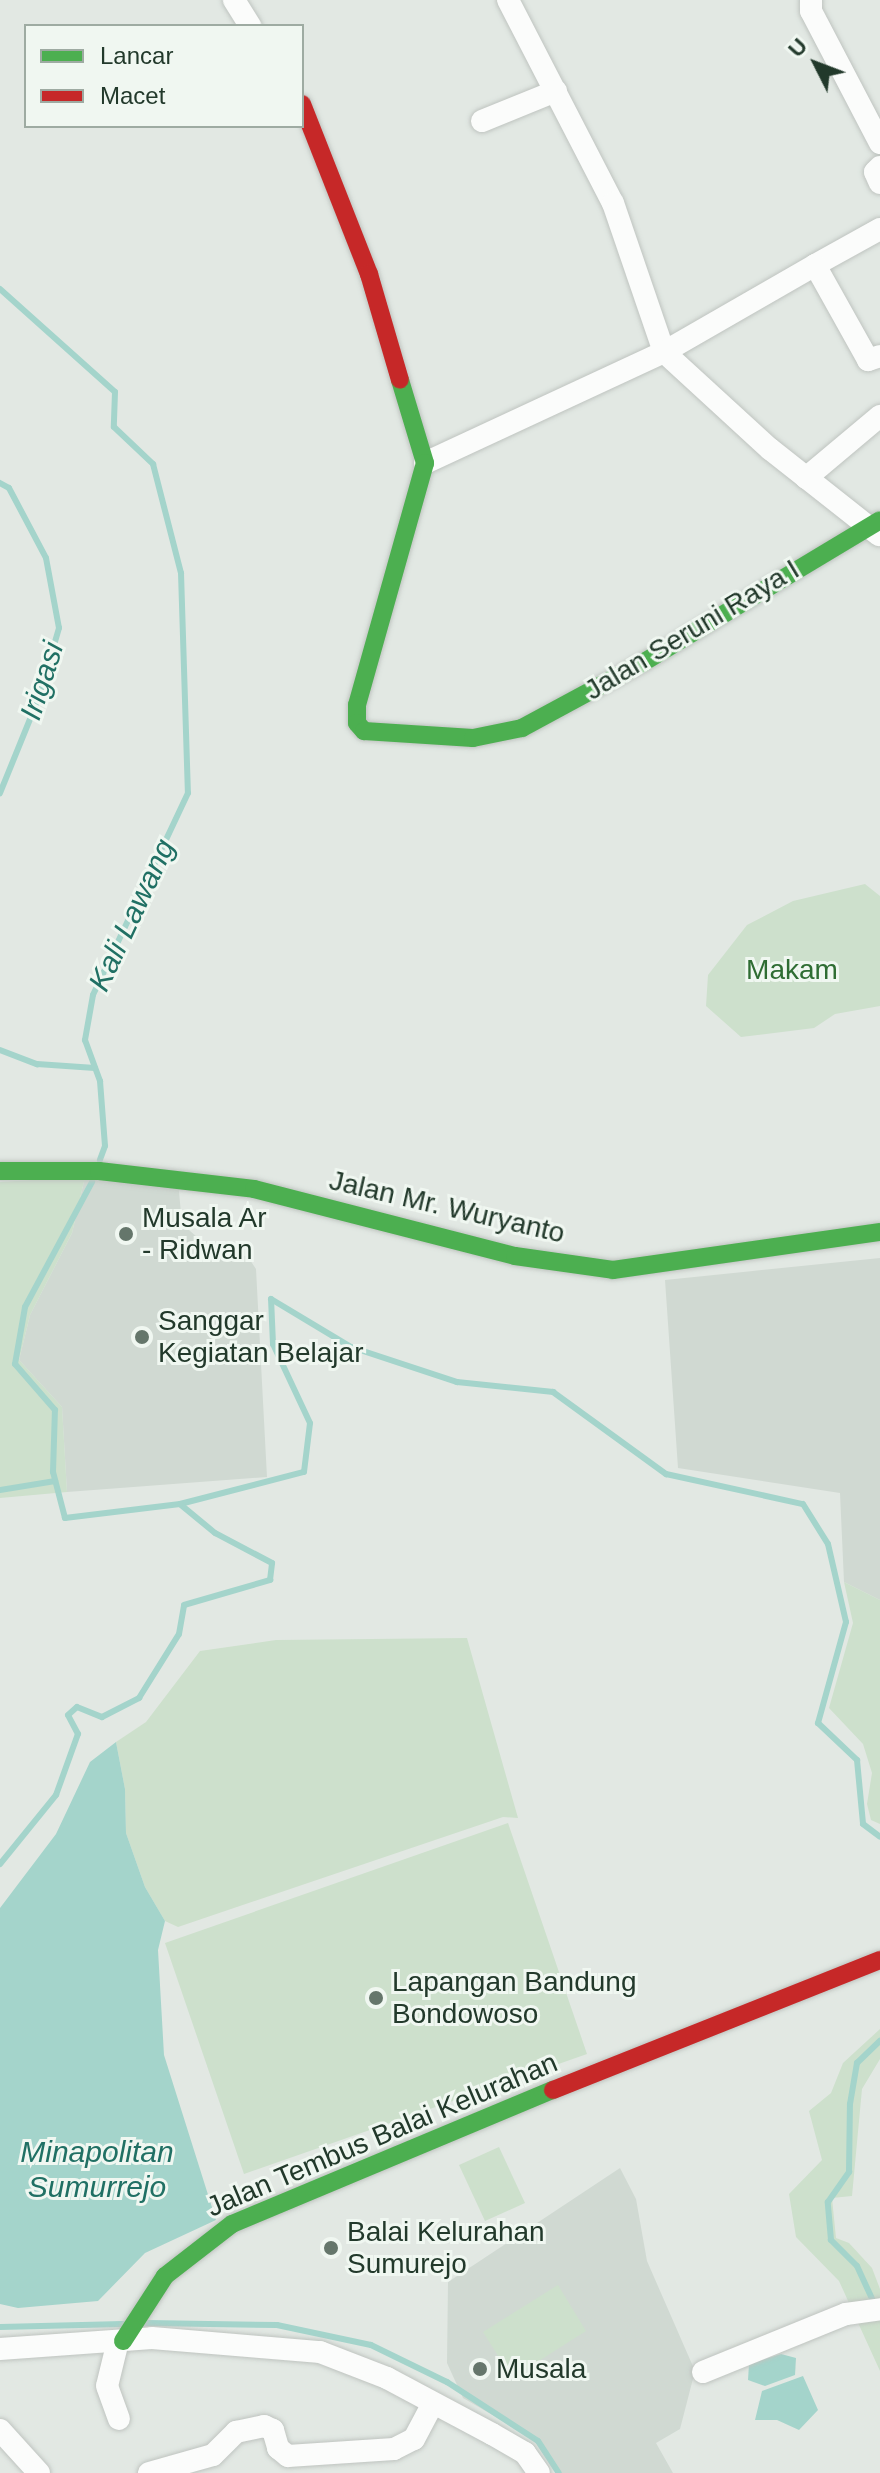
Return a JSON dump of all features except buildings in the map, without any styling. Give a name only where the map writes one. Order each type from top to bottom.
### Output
[{"type":"street","points":[[234,0],[249,24]]},
{"type":"street","points":[[508,0],[619,215],[664,352],[806,478],[877,527]]},
{"type":"street","points":[[811,0],[811,11],[880,143]]},
{"type":"street","points":[[482,121],[556,91]]},
{"type":"street","points":[[304,109],[369,274],[425,463],[664,352],[880,229]]},
{"type":"street","points":[[880,167],[875,172],[880,183]]},
{"type":"street","points":[[815,265],[868,360],[879,359]]},
{"type":"street","points":[[806,478],[880,416]]},
{"type":"street","name":"Jalan Seruni Raya I","points":[[425,463],[357,705],[357,723],[364,731],[383,736],[473,738],[513,732],[644,662],[877,527]]},
{"type":"street","name":"Jalan Mr. Wuryanto","points":[[3,1171],[99,1171],[254,1189],[515,1256],[613,1270],[880,1232]]},
{"type":"street","name":"Jalan Tembus Balai Kelurahan","points":[[120,2341],[165,2276],[232,2224],[455,2129],[880,1960]]},
{"type":"street","points":[[703,2372],[846,2314],[880,2309]]},
{"type":"street","points":[[0,2349],[152,2338],[320,2352],[387,2378],[525,2453],[539,2473]]},
{"type":"street","points":[[119,2419],[107,2386],[120,2341]]},
{"type":"street","points":[[149,2473],[213,2455],[236,2432],[264,2426],[273,2430],[278,2448],[288,2456],[394,2449],[414,2439],[432,2405]]},
{"type":"street","points":[[0,2430],[39,2473]]},
{"type":"shaded area","name":"Sanggar Kegiatan Belajar","points":[[85,1177],[178,1181],[182,1224],[205,1244],[248,1257],[256,1269],[267,1477],[67,1492],[62,1407],[19,1360],[30,1315],[72,1233]]},
{"type":"shaded area","points":[[880,1258],[880,1600],[844,1582],[840,1493],[678,1468],[665,1280]]},
{"type":"shaded area","points":[[620,2168],[636,2199],[647,2261],[695,2371],[680,2429],[656,2443],[673,2473],[559,2473],[538,2441],[463,2398],[447,2363],[448,2282]]},
{"type":"green space","name":"Makam","points":[[865,884],[880,896],[880,1006],[835,1014],[814,1028],[741,1037],[706,1006],[708,975],[747,925],[793,901]]},
{"type":"green space","points":[[85,1177],[72,1233],[30,1315],[19,1360],[62,1407],[67,1492],[0,1498],[0,1182]]},
{"type":"green space","points":[[844,1582],[880,1600],[880,1824],[871,1820],[867,1804],[872,1773],[863,1744],[829,1708],[853,1623]]},
{"type":"green space","points":[[467,1638],[518,1818],[503,1817],[178,1927],[165,1921],[145,1887],[126,1833],[125,1789],[116,1742],[146,1722],[200,1651],[276,1640]]},
{"type":"green space","name":"Lapangan Bandung Bondowoso","points":[[508,1823],[587,2054],[244,2174],[165,1943]]},
{"type":"green space","points":[[880,2029],[880,2059],[862,2089],[852,2196],[832,2198],[836,2238],[849,2243],[872,2268],[880,2289],[880,2371],[839,2281],[796,2237],[789,2194],[822,2160],[809,2111],[831,2093],[843,2063]]},
{"type":"green space","points":[[499,2147],[525,2203],[485,2221],[459,2165]]},
{"type":"green space","points":[[558,2285],[586,2331],[512,2378],[483,2332]]},
{"type":"water","name":"Minapolitan Sumurrejo","points":[[116,1742],[125,1789],[126,1833],[145,1887],[165,1921],[158,1950],[164,2055],[216,2220],[145,2253],[98,2301],[18,2308],[0,2304],[0,1908],[56,1834],[90,1762]]},
{"type":"water","points":[[781,2354],[796,2358],[795,2375],[765,2386],[748,2380],[749,2364]]},
{"type":"water","points":[[803,2376],[818,2410],[799,2430],[777,2420],[755,2420],[762,2391]]},
{"type":"waterway","name":"Kali Lawang","points":[[0,289],[115,392],[114,427],[153,464],[181,573],[188,793],[93,995],[85,1040],[100,1081],[105,1146],[100,1160]]},
{"type":"waterway","name":"Irigasi","points":[[0,483],[9,488],[46,558],[59,628],[39,697],[0,793]]},
{"type":"waterway","name":"Irigasi","points":[[0,1050],[37,1064],[95,1068]]},
{"type":"waterway","name":"Kali Lawang","points":[[0,1864],[56,1795],[78,1734],[68,1715],[77,1707],[102,1717],[139,1698],[179,1634],[184,1605],[270,1580],[272,1563],[215,1533],[180,1504],[65,1518],[53,1472],[55,1410],[15,1364],[25,1307],[92,1182]]},
{"type":"waterway","points":[[180,1504],[304,1472],[310,1423],[273,1344],[271,1299],[351,1347],[457,1382],[553,1392],[666,1474],[803,1504],[828,1544],[846,1622],[818,1723],[857,1760],[863,1824],[880,1837]]},
{"type":"waterway","name":"Irigasi","points":[[0,1490],[55,1481]]},
{"type":"waterway","points":[[874,2303],[857,2266],[831,2240],[828,2202],[849,2172],[850,2104],[857,2063],[880,2041]]},
{"type":"waterway","points":[[146,2323],[277,2325],[371,2345],[447,2382],[538,2441],[559,2473]]},
{"type":"waterway","points":[[0,2327],[123,2324]]},
{"type":"traffic: fast","points":[[400,380],[425,463],[357,705],[357,723],[364,731],[473,738],[522,728],[644,662],[880,520]]},
{"type":"traffic: fast","points":[[0,1171],[99,1171],[254,1189],[515,1256],[613,1270],[880,1232]]},
{"type":"traffic: fast","points":[[123,2341],[165,2276],[232,2224],[553,2090]]},
{"type":"traffic: jam","points":[[304,109],[369,274],[400,380]]},
{"type":"traffic: jam","points":[[553,2090],[880,1960]]},
{"type":"place","name":"Musala Ar - Ridwan","points":[[126,1234]]},
{"type":"place","name":"Sanggar Kegiatan Belajar","points":[[142,1337]]},
{"type":"place","name":"Lapangan Bandung Bondowoso","points":[[376,1998]]},
{"type":"place","name":"Balai Kelurahan Sumurejo","points":[[331,2248]]},
{"type":"place","name":"Musala","points":[[480,2369]]}]
